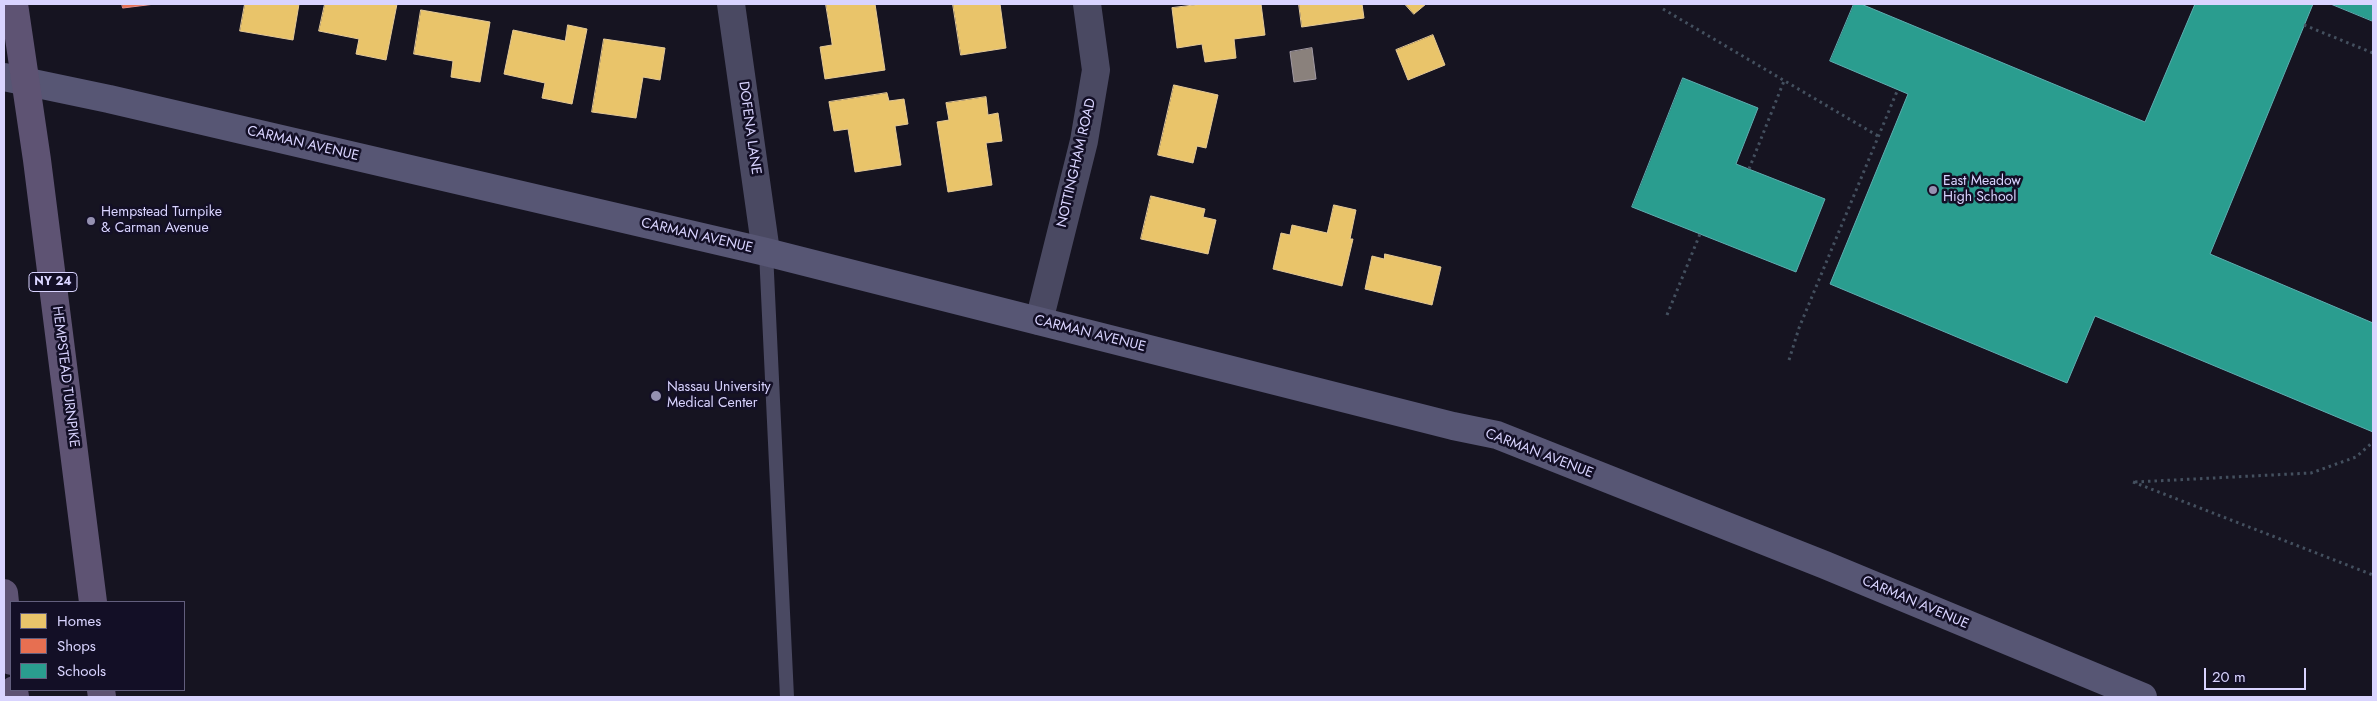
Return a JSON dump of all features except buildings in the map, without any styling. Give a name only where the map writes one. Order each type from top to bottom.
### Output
[{"type":"main road","name":"HEMPSTEAD TURNPIKE","points":[[14,4],[15,79],[93,601]]},
{"type":"main road","name":"CARMAN AVENUE","points":[[15,79],[766,252],[1453,426],[1497,435],[1825,565],[2143,697]]},
{"type":"main road","points":[[5,606],[10,652]]},
{"type":"street","name":"DOFENA LANE","points":[[731,4],[766,252]]},
{"type":"street","name":"NOTTINGHAM ROAD","points":[[1039,321],[1084,141],[1096,70],[1086,4]]},
{"type":"lane","points":[[766,252],[787,697]]},
{"type":"path","points":[[1662,9],[1878,136]]},
{"type":"path","points":[[2304,26],[2373,53]]},
{"type":"path","points":[[1749,169],[1784,81]]},
{"type":"path","points":[[1789,360],[1799,328],[1898,89]]},
{"type":"path","points":[[1667,315],[1700,234]]},
{"type":"path","points":[[2373,442],[2356,457],[2312,473],[2212,480],[2133,482],[2373,576]]},
{"type":"place","name":"East Meadow High School","points":[[1933,190]]},
{"type":"place","name":"Hempstead Turnpike & Carman Avenue","points":[[91,221]]},
{"type":"place","name":"Nassau University Medical Center","points":[[656,396]]}]
